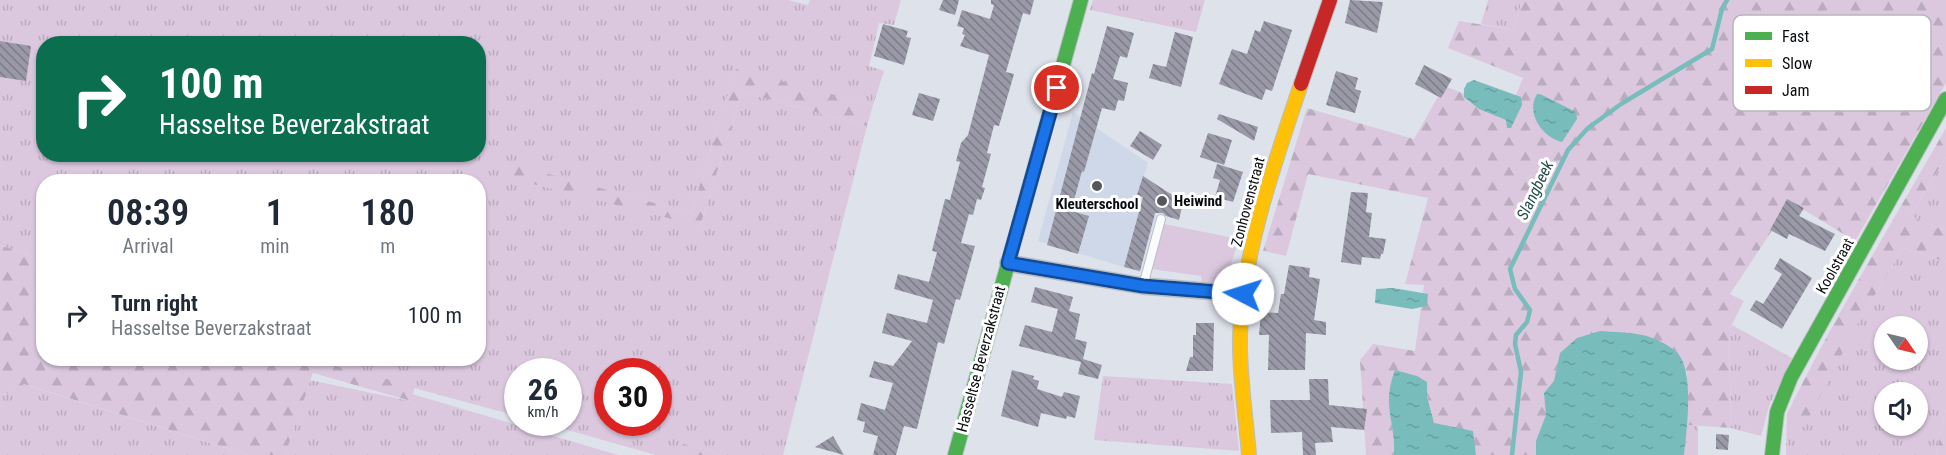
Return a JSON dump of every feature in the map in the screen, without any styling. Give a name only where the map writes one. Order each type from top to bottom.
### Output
[{"type":"street","name":"Hasseltse Beverzakstraat","points":[[955,455],[1081,0]]},
{"type":"street","name":"Zonhovenstraat","points":[[1249,455],[1240,338],[1243,294],[1257,230],[1278,153],[1330,0]]},
{"type":"street","name":"Koolstraat","points":[[1772,455],[1777,412],[1791,378],[1946,99]]},
{"type":"street","points":[[1008,263],[1143,286],[1243,294]]},
{"type":"lane","points":[[1143,286],[1161,219]]},
{"type":"shaded area","name":"Kleuterschool","points":[[1073,112],[1148,163],[1138,195],[1143,197],[1139,211],[1156,215],[1140,272],[1038,241]]},
{"type":"green space","points":[[0,0],[788,0],[808,5],[810,0],[901,0],[894,25],[879,23],[869,66],[884,71],[873,105],[736,70],[691,213],[516,166],[700,226],[742,92],[867,126],[783,455],[722,455],[684,444],[680,455],[656,455],[582,434],[582,358],[504,358],[504,412],[333,366],[486,366],[486,174],[36,174],[36,258],[0,245]]},
{"type":"green space","points":[[1093,0],[1205,0],[1196,32],[1090,10]]},
{"type":"green space","points":[[1488,0],[1522,0],[1514,30],[1481,24]]},
{"type":"green space","points":[[1522,0],[1946,0],[1946,83],[1931,109],[1931,15],[1733,15],[1733,111],[1930,111],[1855,241],[1791,202],[1730,294],[1744,301],[1729,330],[1731,428],[1687,425],[1687,371],[1544,455],[1476,455],[1476,452],[1434,423],[1427,395],[1427,382],[1396,370],[1389,403],[1394,455],[1366,455],[1360,360],[1373,344],[1415,351],[1424,285],[1405,284],[1428,198],[1308,174],[1286,256],[1263,251],[1307,108],[1414,139],[1444,86],[1509,111],[1523,78],[1448,48],[1459,21],[1514,30]]},
{"type":"green space","points":[[736,69],[873,105],[867,126],[742,92],[700,226],[513,179],[516,165],[691,213]]},
{"type":"green space","points":[[1946,128],[1946,157],[1910,216],[1946,231],[1946,262],[1903,248],[1858,323],[1804,427],[1793,424],[1787,414],[1805,377]]},
{"type":"green space","points":[[1946,157],[1946,231],[1910,216]]},
{"type":"green space","points":[[1164,224],[1239,239],[1231,264],[1240,269],[1230,281],[1202,282],[1201,276],[1152,269]]},
{"type":"green space","points":[[0,245],[36,258],[36,366],[335,366],[415,386],[411,401],[313,373],[285,455],[249,455],[24,384],[0,397]]},
{"type":"green space","points":[[1903,248],[1946,262],[1946,409],[1936,455],[1786,455],[1787,414],[1858,323]]},
{"type":"green space","points":[[1732,325],[1792,358],[1769,406],[1761,436],[1731,428],[1729,330]]},
{"type":"green space","points":[[1103,376],[1232,384],[1239,451],[1094,440]]},
{"type":"green space","points":[[310,380],[410,401],[412,394],[504,421],[504,436],[554,436],[618,455],[285,455]]},
{"type":"green space","points":[[23,384],[249,455],[0,455],[0,397]]},
{"type":"green space","points":[[1946,409],[1946,455],[1936,455]]},
{"type":"green space","points":[[1687,425],[1698,426],[1698,455],[1684,455]]},
{"type":"green space","points":[[684,444],[722,455],[680,455]]},
{"type":"water","points":[[1474,80],[1521,97],[1522,105],[1511,128],[1507,128],[1506,120],[1479,109],[1464,97],[1467,83]]},
{"type":"water","points":[[1537,94],[1576,112],[1577,119],[1562,142],[1548,135],[1538,124],[1533,109]]},
{"type":"water","points":[[1393,288],[1428,294],[1427,306],[1412,309],[1375,303],[1376,289]]},
{"type":"water","points":[[1600,331],[1631,333],[1652,338],[1669,346],[1681,358],[1685,367],[1688,392],[1684,455],[1536,455],[1536,441],[1546,415],[1544,393],[1554,381],[1560,353],[1577,338]]},
{"type":"water","points":[[1395,370],[1417,376],[1427,382],[1427,396],[1434,423],[1473,431],[1476,455],[1394,455],[1389,394]]},
{"type":"building","points":[[943,0],[959,0],[955,15],[939,10]]},
{"type":"building","points":[[991,0],[1034,0],[1030,15],[1023,13],[1006,72],[1014,74],[999,126],[994,125],[987,153],[991,154],[982,187],[985,188],[981,200],[977,199],[973,215],[969,214],[961,243],[975,246],[960,300],[956,299],[944,344],[938,342],[917,429],[904,426],[896,455],[873,455],[878,436],[863,432],[865,422],[857,420],[861,403],[885,410],[893,383],[869,377],[874,361],[893,366],[912,341],[882,333],[887,313],[927,323],[933,300],[894,289],[898,274],[929,282],[937,252],[932,251],[945,199],[950,200],[960,162],[956,161],[961,143],[968,135],[989,55],[960,46],[965,35],[962,34],[964,28],[957,26],[962,10],[990,19],[994,5],[991,4]]},
{"type":"building","points":[[1350,0],[1383,2],[1377,33],[1345,23]]},
{"type":"building","points":[[1264,21],[1292,30],[1272,91],[1266,89],[1262,100],[1219,84],[1232,49],[1247,54],[1255,30],[1260,32]]},
{"type":"building","points":[[883,24],[908,31],[906,37],[911,38],[904,65],[874,56]]},
{"type":"building","points":[[1107,26],[1134,33],[1127,58],[1120,56],[1113,79],[1128,83],[1124,101],[1118,100],[1115,111],[1102,108],[1084,172],[1082,171],[1071,211],[1089,216],[1078,254],[1047,245],[1092,73],[1094,74]]},
{"type":"building","points":[[1175,32],[1193,37],[1181,87],[1149,78],[1153,64],[1166,67]]},
{"type":"building","points":[[0,41],[31,46],[26,81],[0,77]]},
{"type":"building","points":[[1424,65],[1452,79],[1441,98],[1415,84]]},
{"type":"building","points":[[1336,71],[1358,78],[1355,89],[1361,91],[1355,113],[1326,105]]},
{"type":"building","points":[[919,93],[940,99],[933,121],[912,115]]},
{"type":"building","points":[[1219,114],[1258,127],[1254,141],[1217,119]]},
{"type":"building","points":[[1140,131],[1162,145],[1153,160],[1130,146]]},
{"type":"building","points":[[1208,133],[1232,140],[1224,165],[1200,157]]},
{"type":"building","points":[[1217,164],[1243,172],[1233,202],[1215,197],[1220,180],[1213,178]]},
{"type":"building","points":[[1143,176],[1183,202],[1179,220],[1163,213],[1155,213],[1140,271],[1124,267],[1143,197],[1137,195]]},
{"type":"building","points":[[1351,192],[1368,193],[1366,212],[1372,213],[1369,237],[1386,239],[1380,259],[1362,257],[1361,265],[1341,262]]},
{"type":"building","points":[[1787,199],[1804,208],[1799,216],[1835,234],[1825,251],[1789,234],[1787,239],[1770,230]]},
{"type":"building","points":[[1780,258],[1812,278],[1782,329],[1750,310],[1756,300],[1763,304],[1782,274],[1774,269]]},
{"type":"building","points":[[1289,265],[1310,268],[1309,277],[1320,279],[1314,320],[1326,322],[1326,335],[1306,333],[1305,370],[1268,370],[1269,335],[1259,335],[1261,312],[1278,313]]},
{"type":"building","points":[[1035,287],[1073,297],[1069,311],[1080,314],[1075,339],[1087,342],[1083,359],[1102,365],[1098,379],[1078,374],[1081,362],[1019,346],[1025,325],[1052,332],[1058,309],[1031,302]]},
{"type":"building","points":[[1196,323],[1214,323],[1213,371],[1186,371],[1190,357],[1193,357],[1193,335],[1196,335]]},
{"type":"building","points":[[1012,370],[1034,376],[1033,379],[1039,381],[1037,389],[1062,397],[1064,392],[1080,396],[1075,418],[1067,416],[1066,419],[1041,413],[1038,427],[1001,416]]},
{"type":"building","points":[[1309,379],[1328,379],[1329,405],[1367,409],[1364,430],[1331,427],[1333,442],[1315,443],[1316,455],[1303,455],[1302,432],[1271,433],[1270,400],[1310,400]]},
{"type":"building","points":[[1716,434],[1729,435],[1728,450],[1716,449]]},
{"type":"building","points":[[833,436],[844,455],[815,447]]},
{"type":"waterway","name":"Slangbeek","points":[[1512,455],[1521,372],[1515,344],[1516,335],[1527,322],[1530,310],[1515,289],[1510,269],[1568,150],[1588,128],[1621,104],[1712,49],[1722,9],[1727,0]]},
{"type":"traffic: fast","points":[[955,455],[1081,0]]},
{"type":"traffic: fast","points":[[1772,455],[1777,412],[1791,377],[1946,99]]},
{"type":"traffic: slow","points":[[1249,455],[1241,365],[1242,305],[1261,208],[1301,84]]},
{"type":"traffic: jam","points":[[1301,84],[1330,0]]},
{"type":"place","name":"Kleuterschool","points":[[1097,186]]},
{"type":"place","name":"Heiwind","points":[[1162,201]]},
{"type":"route","points":[[1057,88],[1008,263],[1143,286],[1243,294]]}]
